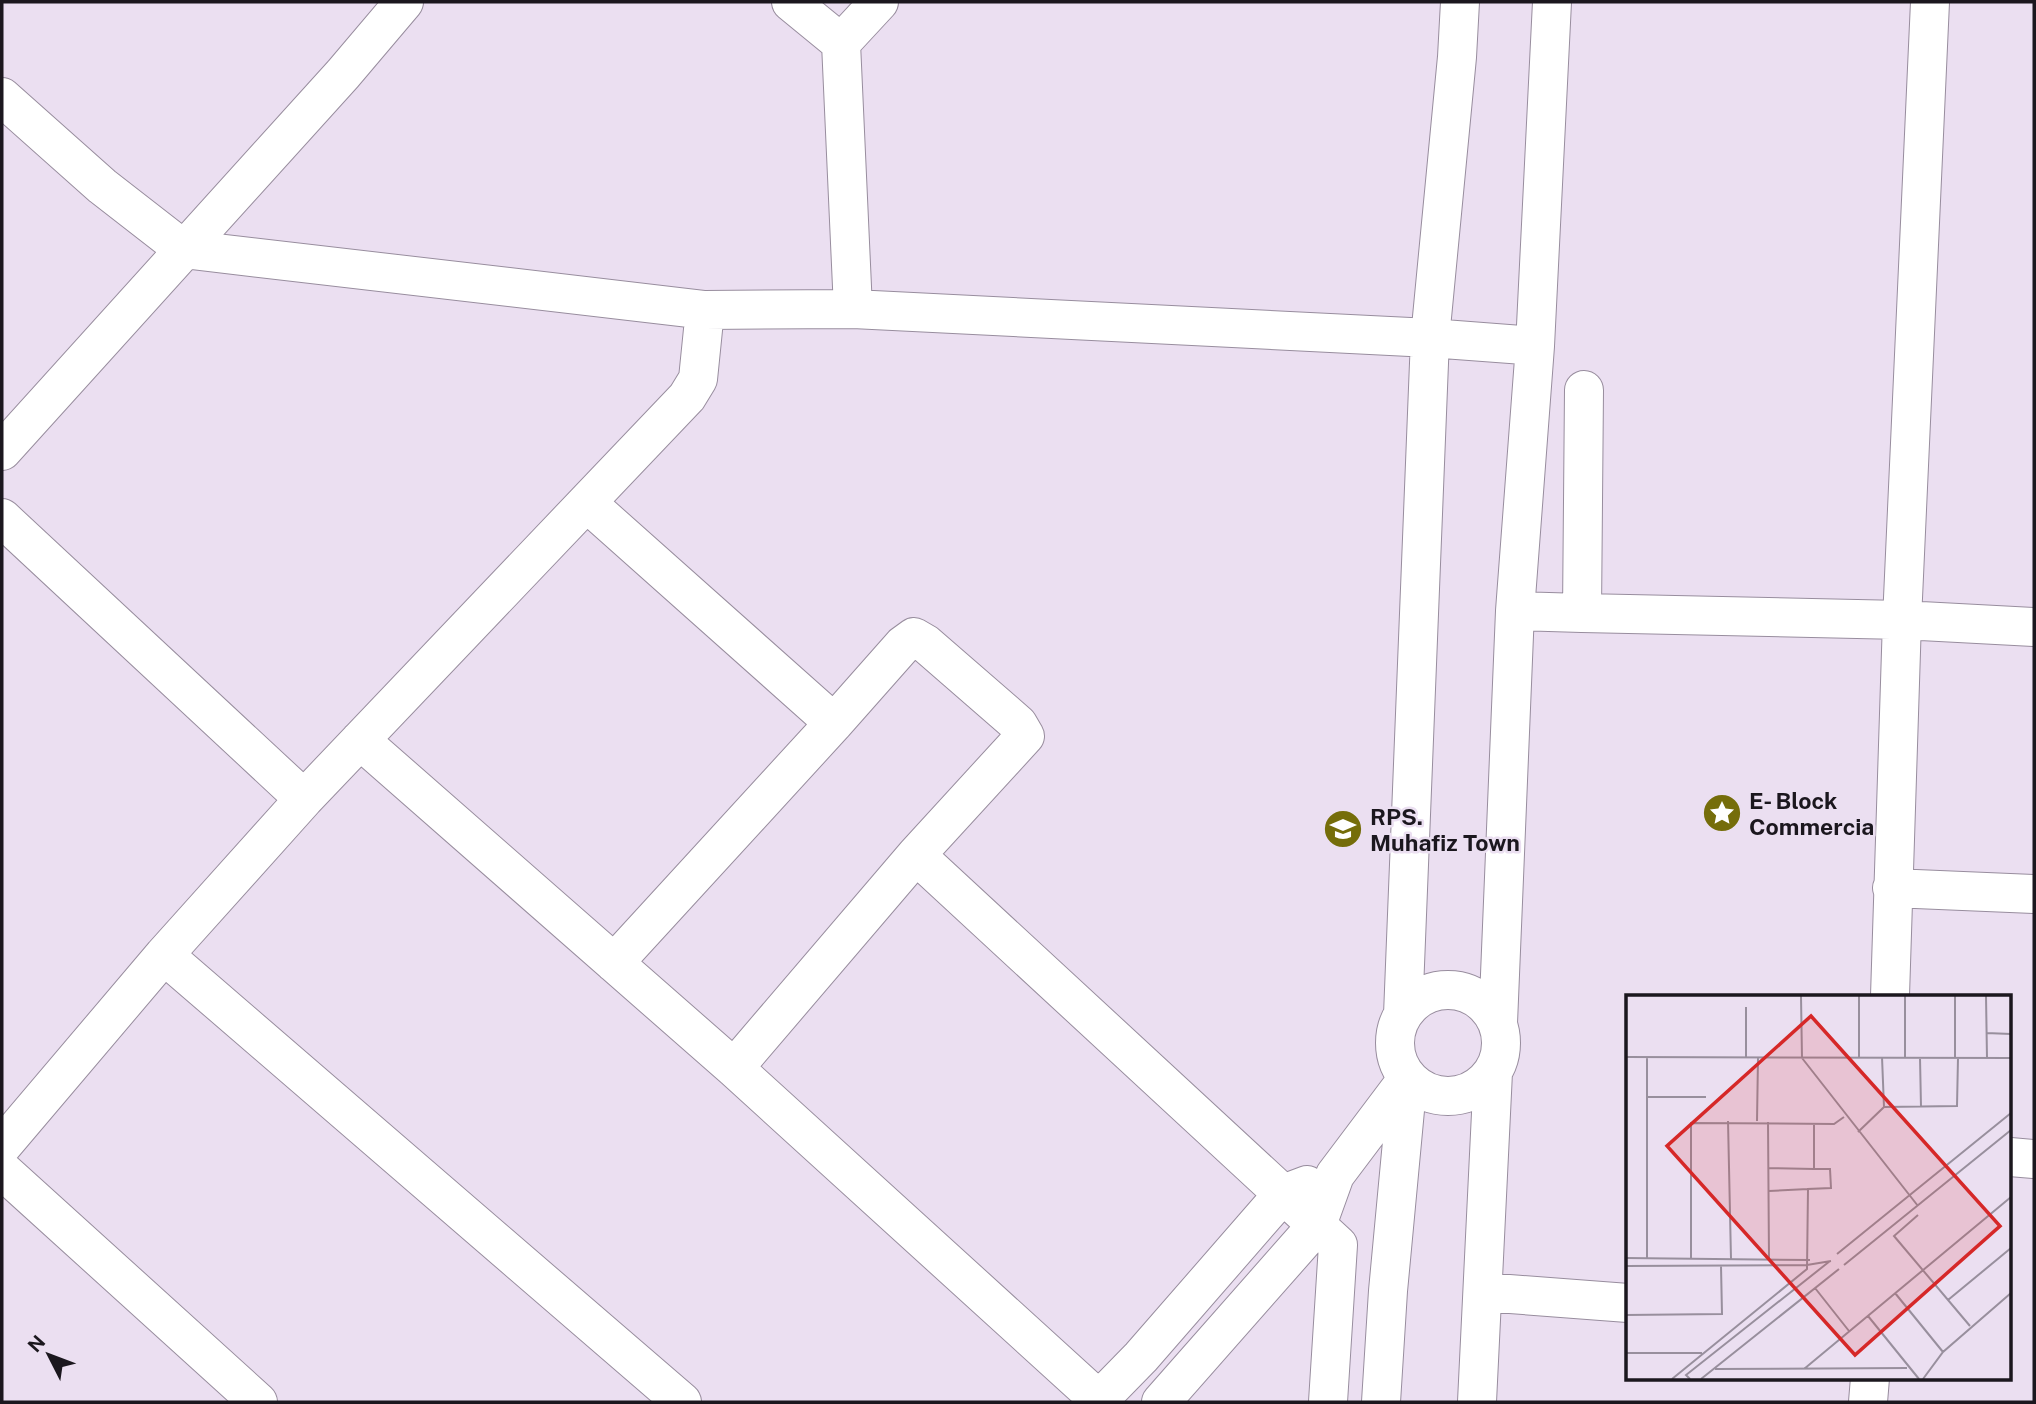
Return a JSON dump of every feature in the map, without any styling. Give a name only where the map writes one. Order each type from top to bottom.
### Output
[{"type":"street","points":[[2,451],[343,74],[404,2]]},
{"type":"street","points":[[790,2],[841,43]]},
{"type":"street","points":[[853,309],[841,43],[879,2]]},
{"type":"street","points":[[1460,2],[1430,338],[1403,1015],[1395,1047],[1399,1063],[1420,1089],[1435,1095],[1452,1097],[1468,1093],[1482,1084],[1493,1072],[1500,1056],[1502,1040],[1498,1023],[1515,611],[1535,346],[1552,2]]},
{"type":"street","points":[[1889,995],[1902,620],[1930,2]]},
{"type":"street","points":[[2,97],[102,186],[183,249],[705,310],[853,309],[1430,338],[1535,346]]},
{"type":"street","points":[[2,1146],[164,955],[304,799],[687,397],[698,379],[705,310]]},
{"type":"street","points":[[1582,613],[1584,390]]},
{"type":"street","points":[[587,503],[834,723]]},
{"type":"street","points":[[2,518],[304,799]]},
{"type":"street","points":[[1515,611],[1902,620],[2034,626]]},
{"type":"street","points":[[614,963],[903,645],[914,637],[926,644],[1018,724],[1026,736],[916,855],[734,1068]]},
{"type":"street","points":[[360,740],[734,1068],[1098,1401],[1141,1357],[1283,1194],[1335,1175]]},
{"type":"street","points":[[916,855],[1338,1245],[1328,1402]]},
{"type":"street","points":[[1892,888],[2034,894]]},
{"type":"street","points":[[164,955],[682,1402]]},
{"type":"street","points":[[1403,1015],[1429,994],[1445,990],[1461,992],[1477,999],[1498,1023]]},
{"type":"street","points":[[1477,1402],[1493,1072]]},
{"type":"street","points":[[1141,1357],[1167,1395],[1317,1225],[1335,1175],[1408,1077]]},
{"type":"street","points":[[1381,1402],[1388,1291],[1408,1077]]},
{"type":"street","points":[[2011,1157],[2034,1159]]},
{"type":"street","points":[[2,1170],[258,1402]]},
{"type":"street","points":[[1483,1292],[1626,1303]]},
{"type":"street","points":[[1868,1402],[1870,1380]]},
{"type":"place","name":"E- Block Commercia","points":[[1722,813]]},
{"type":"place","name":"RPS. Muhafiz Town","points":[[1343,829]]}]
